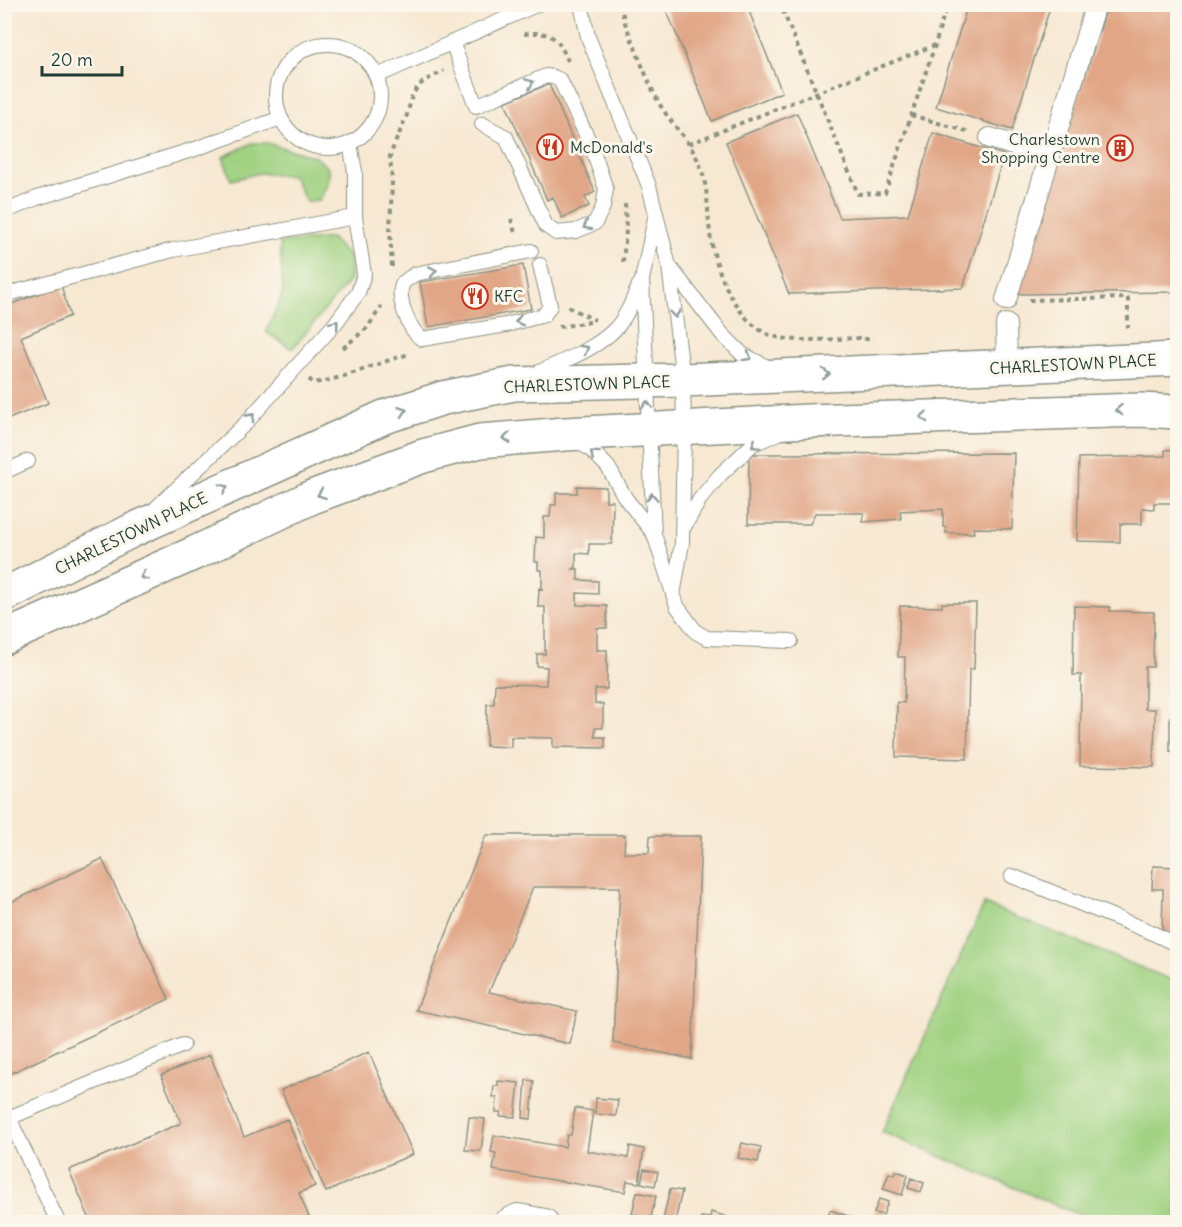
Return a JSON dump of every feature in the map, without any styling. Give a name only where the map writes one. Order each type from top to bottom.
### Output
[{"type":"street","points":[[1006,300],[1095,4]]},
{"type":"street","points":[[990,138],[1050,156]]},
{"type":"street","points":[[1006,324],[1007,367]]},
{"type":"street","name":"CHARLESTOWN PLACE","points":[[4,595],[133,530],[384,417],[442,398],[514,384],[683,380],[1178,359]]},
{"type":"street","points":[[4,638],[197,552],[312,497],[423,456],[480,441],[808,421],[1140,410],[1178,412]]},
{"type":"street","points":[[508,1222],[518,1217],[544,1222]]},
{"type":"lane","points":[[377,76],[538,4]]},
{"type":"lane","points":[[581,4],[588,37],[649,186],[669,266],[683,380],[684,427],[682,531],[673,595]]},
{"type":"lane","points":[[452,42],[476,106],[546,76],[560,80],[591,146],[606,189],[603,207],[595,223],[576,231],[556,233],[546,226],[506,136],[482,124]]},
{"type":"lane","points":[[324,43],[340,44],[356,51],[369,62],[377,76],[381,91],[380,107],[374,122],[364,135],[350,143],[334,148],[318,147],[302,141],[290,131],[281,117],[276,102],[277,85],[283,69],[293,56],[308,47],[324,43]]},
{"type":"lane","points":[[4,212],[37,198],[195,149],[281,117]]},
{"type":"lane","points":[[133,530],[245,424],[334,325],[358,293],[364,274],[355,217],[355,172],[350,143]]},
{"type":"lane","points":[[514,384],[580,353],[617,327],[632,305],[642,280],[655,216]]},
{"type":"lane","points":[[4,295],[172,250],[355,217]]},
{"type":"lane","points":[[531,251],[415,274],[404,282],[401,290],[410,326],[422,339],[506,325],[544,315],[550,306],[540,265]]},
{"type":"lane","points":[[669,266],[722,334],[742,354],[785,376]]},
{"type":"lane","points":[[642,280],[654,534],[677,606],[696,632],[707,638],[792,641]]},
{"type":"lane","points":[[682,531],[700,499],[720,475],[753,444],[808,421]]},
{"type":"lane","points":[[566,434],[590,449],[608,467],[626,499],[654,534]]},
{"type":"lane","points":[[4,472],[28,461]]},
{"type":"lane","points":[[1012,876],[1178,945]]},
{"type":"lane","points":[[58,1222],[7,1119],[183,1044]]},
{"type":"path","points":[[624,4],[622,12],[625,23],[660,103],[689,144],[701,168],[706,188],[713,249],[726,286],[740,312],[764,333],[776,337],[792,339],[863,338],[874,342]]},
{"type":"path","points":[[785,4],[781,6],[858,194],[885,193],[947,4]]},
{"type":"path","points":[[520,35],[534,32],[553,36],[561,45],[570,65]]},
{"type":"path","points":[[689,144],[935,45]]},
{"type":"path","points":[[392,270],[390,162],[392,146],[418,86],[460,63]]},
{"type":"path","points":[[912,115],[990,138]]},
{"type":"path","points":[[622,273],[626,231],[626,206],[623,197]]},
{"type":"path","points":[[512,219],[516,241]]},
{"type":"path","points":[[1006,300],[1128,297],[1128,328]]},
{"type":"path","points":[[559,302],[595,320]]},
{"type":"path","points":[[338,352],[367,328],[383,304]]},
{"type":"path","points":[[552,328],[586,324],[601,317]]},
{"type":"path","points":[[295,367],[313,383],[329,381],[413,353]]},
{"type":"path","points":[[308,378],[314,372]]},
{"type":"green space","points":[[252,143],[267,143],[316,157],[329,169],[329,180],[320,200],[306,202],[293,176],[260,173],[231,180],[223,157]]},
{"type":"green space","points":[[331,238],[350,258],[350,280],[292,349],[266,332],[283,293],[280,243]]},
{"type":"green space","points":[[984,904],[1177,982],[1177,1222],[1096,1222],[882,1132]]},
{"type":"building","points":[[664,4],[746,4],[782,92],[712,121]]},
{"type":"building","points":[[968,4],[1051,4],[1012,130],[936,107]]},
{"type":"building","name":"Charlestown Shopping Centre","points":[[1108,4],[1178,4],[1178,292],[1016,294]]},
{"type":"building","name":"McDonald's","points":[[549,84],[595,192],[585,197],[589,206],[562,218],[553,197],[547,200],[505,102]]},
{"type":"building","points":[[797,113],[840,218],[908,215],[933,133],[1004,155],[963,288],[789,294],[726,142]]},
{"type":"building","name":"KFC","points":[[523,265],[531,309],[428,327],[420,282]]},
{"type":"building","points":[[61,285],[70,316],[21,337],[48,403],[4,421],[4,307]]},
{"type":"building","points":[[1178,449],[1178,503],[1154,503],[1154,509],[1142,508],[1142,524],[1120,524],[1120,542],[1077,541],[1079,458],[1165,456],[1165,450]]},
{"type":"building","points":[[1014,453],[1012,529],[973,528],[974,533],[946,533],[946,527],[943,527],[943,509],[900,511],[901,519],[863,522],[864,513],[815,513],[810,524],[748,524],[749,454]]},
{"type":"building","points":[[577,486],[606,487],[606,501],[613,501],[612,544],[589,544],[589,554],[576,553],[576,567],[573,569],[578,569],[578,580],[598,581],[598,594],[577,593],[577,605],[607,606],[607,628],[597,628],[597,650],[607,650],[607,689],[595,689],[595,704],[603,704],[603,728],[595,728],[595,737],[605,737],[605,748],[553,747],[553,738],[511,737],[511,747],[486,746],[487,704],[494,704],[495,684],[546,685],[547,667],[537,666],[537,654],[545,654],[545,607],[538,607],[539,588],[542,589],[542,570],[538,570],[538,562],[535,562],[536,537],[544,538],[544,517],[550,517],[551,505],[556,505],[556,493],[577,493]]},
{"type":"building","points":[[942,603],[976,603],[974,669],[969,669],[967,759],[896,757],[897,702],[904,703],[905,657],[898,657],[900,606],[942,607]]},
{"type":"building","points":[[1074,606],[1110,607],[1110,611],[1154,612],[1153,667],[1145,667],[1145,709],[1155,709],[1154,767],[1080,766],[1081,675],[1073,675]]},
{"type":"building","points":[[1170,717],[1178,717],[1178,752],[1170,751]]},
{"type":"building","points":[[486,835],[625,835],[624,853],[649,853],[650,836],[701,836],[692,1059],[613,1043],[620,887],[533,887],[489,992],[577,1011],[570,1044],[416,1010]]},
{"type":"building","points":[[102,859],[169,999],[5,1076],[5,905]]},
{"type":"building","points":[[1153,866],[1178,867],[1178,934],[1162,933],[1163,889],[1152,889]]},
{"type":"building","points":[[369,1052],[413,1154],[326,1192],[281,1090]]},
{"type":"building","points":[[210,1055],[244,1137],[287,1119],[315,1186],[299,1193],[311,1222],[91,1222],[69,1170],[181,1123],[161,1075]]},
{"type":"building","points":[[526,1080],[534,1081],[531,1119],[523,1118]]},
{"type":"building","points":[[498,1081],[519,1083],[515,1117],[500,1116],[501,1112],[496,1112],[497,1097],[493,1097],[494,1086],[498,1086]]},
{"type":"building","points":[[596,1098],[618,1100],[616,1116],[595,1114]]},
{"type":"building","points":[[575,1108],[593,1111],[587,1151],[628,1158],[630,1146],[644,1149],[639,1183],[627,1181],[625,1192],[493,1170],[496,1153],[491,1152],[494,1135],[565,1147],[567,1135],[571,1135]]},
{"type":"building","points":[[469,1117],[485,1119],[481,1151],[465,1150]]},
{"type":"building","points":[[742,1143],[761,1147],[758,1162],[738,1158]]},
{"type":"building","points":[[644,1169],[658,1172],[655,1186],[641,1183]]},
{"type":"building","points":[[896,1171],[908,1175],[902,1195],[883,1189],[889,1173],[895,1175]]},
{"type":"building","points":[[911,1178],[924,1183],[921,1192],[908,1188]]},
{"type":"building","points":[[670,1189],[682,1191],[675,1222],[634,1222],[636,1215],[632,1214],[637,1192],[656,1196],[651,1217],[663,1220]]},
{"type":"building","points":[[879,1199],[888,1202],[883,1215],[874,1213]]},
{"type":"building","points":[[830,1210],[866,1222],[826,1222]]},
{"type":"building","points":[[711,1212],[734,1219],[733,1222],[699,1222],[701,1217],[710,1218]]},
{"type":"place","name":"McDonald's","points":[[550,147]]},
{"type":"place","name":"Charlestown Shopping Centre","points":[[1120,148]]},
{"type":"place","name":"KFC","points":[[475,296]]}]
